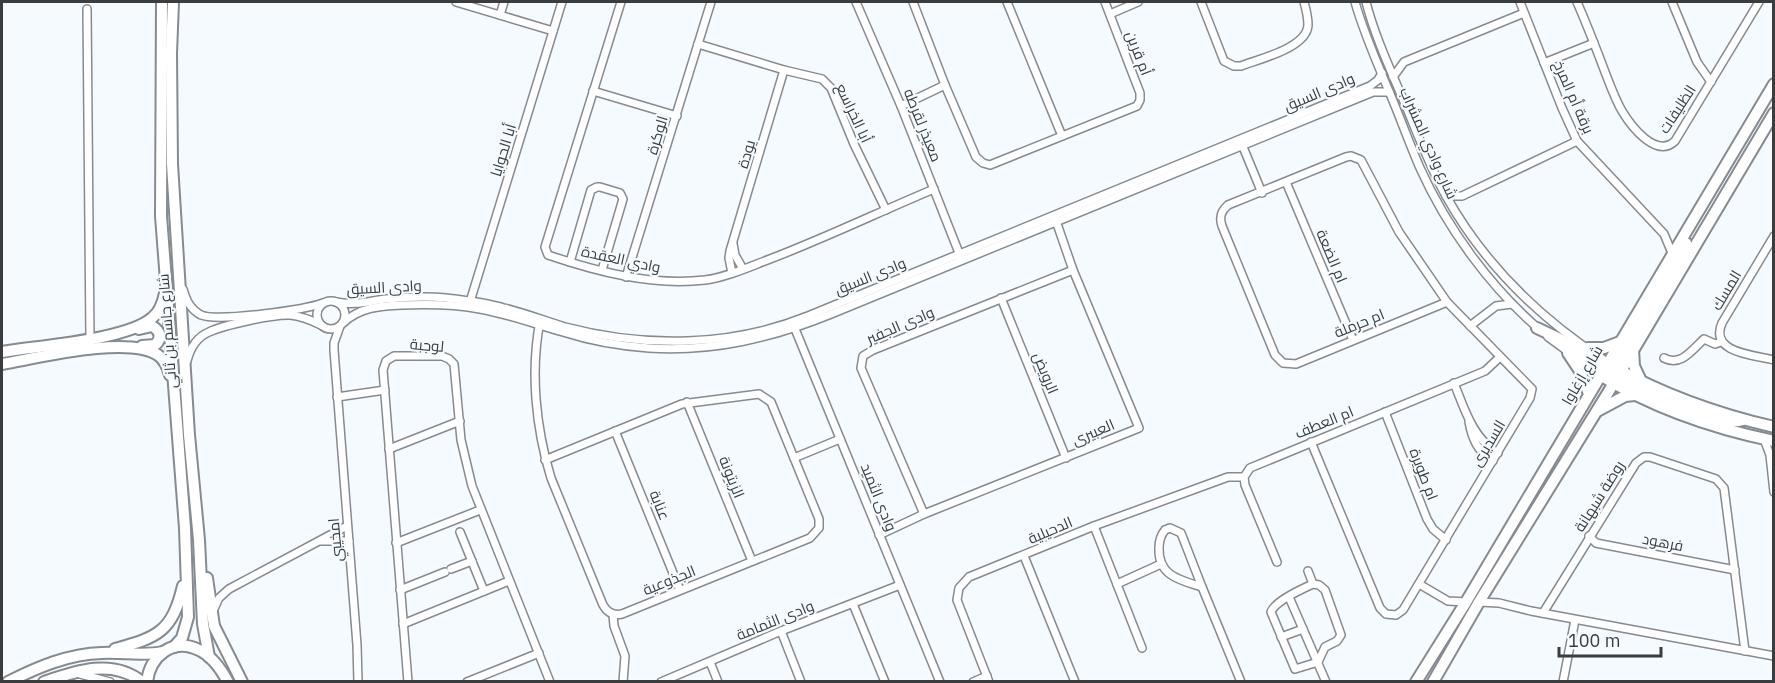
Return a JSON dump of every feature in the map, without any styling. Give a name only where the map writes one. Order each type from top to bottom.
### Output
[{"type":"main road","name":"شارع جاسم بن ثاني","points":[[162,2],[161,193],[185,528],[188,617],[182,638],[174,647]]},
{"type":"main road","name":"شارع جاسم بن ثاني","points":[[173,2],[172,164],[189,435],[199,540],[202,624],[209,657]]},
{"type":"main road","name":"شارع إزغاوا","points":[[1433,681],[1596,412],[1620,341],[1773,84]]},
{"type":"main road","name":"شارع إزغاوا","points":[[1416,681],[1466,602],[1589,394],[1633,350],[1773,113]]},
{"type":"main road","points":[[1555,480],[1566,447],[1682,251],[1700,207]]},
{"type":"main road","points":[[130,331],[155,316],[162,304],[167,287]]},
{"type":"main road","points":[[2,352],[90,339],[152,326],[159,332],[157,343],[152,346],[102,347],[2,364]]},
{"type":"main road","points":[[1537,328],[1560,339],[1610,373],[1668,402],[1729,422],[1743,420]]},
{"type":"main road","points":[[1588,348],[1604,348],[1620,341]]},
{"type":"main road","points":[[130,347],[151,352],[160,357],[168,369],[175,395]]},
{"type":"main road","points":[[1633,350],[1634,366],[1641,381]]},
{"type":"main road","points":[[1568,353],[1580,371],[1589,394]]},
{"type":"main road","name":"شارع وادي المشراب","points":[[1610,373],[1641,381],[1684,400],[1743,420],[1773,427]]},
{"type":"main road","name":"شارع وادي المشراب","points":[[1610,373],[1635,395],[1694,420],[1769,440]]},
{"type":"main road","points":[[1596,412],[1625,396],[1635,395]]},
{"type":"main road","points":[[199,540],[204,554],[213,620],[225,650],[242,681]]},
{"type":"main road","points":[[8,681],[56,661],[102,653],[143,641],[163,630],[175,613],[186,574]]},
{"type":"main road","points":[[102,653],[146,654],[163,652],[174,647],[195,648],[209,657],[228,681]]},
{"type":"main road","points":[[147,681],[152,663],[163,652]]},
{"type":"main road","points":[[44,681],[90,669],[112,668],[129,673],[142,681]]},
{"type":"main road","points":[[2,678],[9,675],[21,675]]},
{"type":"street","points":[[456,2],[553,31]]},
{"type":"street","points":[[500,15],[504,2]]},
{"type":"street","name":"أبا الحوايا","points":[[469,304],[562,2]]},
{"type":"street","name":"وادي العقدة","points":[[611,2],[620,3],[545,247],[548,255],[626,277],[662,282],[706,280],[732,273],[804,246],[933,189]]},
{"type":"street","name":"الوكرة","points":[[626,277],[711,2]]},
{"type":"street","name":"معيذر لقرطه","points":[[856,2],[901,106],[960,257]]},
{"type":"street","name":"أم قرين","points":[[913,2],[976,158],[990,165],[1137,106],[1140,93],[1105,2]]},
{"type":"street","points":[[1007,2],[1062,136]]},
{"type":"street","points":[[1110,14],[1138,2]]},
{"type":"street","points":[[1201,2],[1224,61],[1234,66],[1241,66],[1296,45],[1304,37],[1308,27],[1304,2]]},
{"type":"street","name":"شارع وادي المشراب","points":[[1355,2],[1421,169],[1441,208],[1466,246],[1499,289],[1537,328],[1568,353],[1610,373]]},
{"type":"street","name":"شارع وادي المشراب","points":[[1366,2],[1393,77],[1434,173],[1454,210],[1485,253],[1519,291],[1556,325],[1588,348],[1610,373]]},
{"type":"street","name":"برقة أم المرخ","points":[[1520,2],[1577,141],[1664,234],[1672,253]]},
{"type":"street","name":"الظليفات","points":[[1577,2],[1622,111],[1643,136],[1658,146],[1668,146],[1676,141],[1759,2]]},
{"type":"street","points":[[1672,2],[1697,63],[1711,82]]},
{"type":"street","points":[[87,9],[90,339]]},
{"type":"street","points":[[1385,58],[1394,62],[1404,62],[1524,13]]},
{"type":"street","points":[[1544,63],[1594,43]]},
{"type":"street","name":"أبا الخراسع","points":[[698,44],[822,79],[831,88],[854,144],[886,210]]},
{"type":"street","points":[[1393,77],[1404,62]]},
{"type":"street","name":"يودة","points":[[732,273],[729,258],[784,70]]},
{"type":"street","name":"وادى السيق","points":[[1241,143],[1370,86],[1382,74]]},
{"type":"street","points":[[901,106],[945,85]]},
{"type":"street","points":[[593,91],[677,116]]},
{"type":"street","name":"وادى السيق","points":[[336,302],[356,304],[384,299],[427,297],[619,337],[681,342],[736,336],[794,325],[1241,143],[1373,92],[1389,92]]},
{"type":"street","points":[[1446,196],[1462,196],[1577,141]]},
{"type":"street","points":[[1241,143],[1262,193]]},
{"type":"street","name":"السديرى","points":[[1281,362],[1275,356],[1220,220],[1228,205],[1351,156],[1361,160],[1399,232],[1448,302],[1529,385],[1532,392],[1498,453],[1400,613],[1389,615],[1382,611],[1311,442]]},
{"type":"street","name":"ام الضعة","points":[[1286,182],[1353,340]]},
{"type":"street","points":[[570,262],[591,190],[600,187],[620,193],[623,199],[602,270]]},
{"type":"street","points":[[1454,210],[1462,196]]},
{"type":"street","name":"العبيرى","points":[[879,535],[924,514],[1139,428],[1073,270],[1055,219]]},
{"type":"street","points":[[1664,234],[1671,237],[1683,236]]},
{"type":"street","name":"المسك","points":[[1721,342],[1720,327],[1773,236]]},
{"type":"street","points":[[733,244],[735,255],[743,269]]},
{"type":"street","name":"وادى الجفير","points":[[924,514],[861,368],[863,356],[1073,270]]},
{"type":"street","points":[[178,271],[189,305],[196,312],[209,317],[298,309],[330,300],[342,306],[345,313],[341,324],[332,329],[322,327],[317,319],[317,312],[323,303]]},
{"type":"street","points":[[1496,306],[1499,289]]},
{"type":"street","name":"الرويض","points":[[1001,298],[1066,458]]},
{"type":"street","name":"ام حرملة","points":[[1281,362],[1293,364],[1448,302]]},
{"type":"street","name":"وادى السيق","points":[[341,324],[358,312],[382,306],[469,304]]},
{"type":"street","points":[[1470,326],[1496,306],[1512,304]]},
{"type":"street","points":[[185,372],[192,349],[199,339],[209,332],[285,315],[303,317],[322,327],[332,336],[334,343]]},
{"type":"street","points":[[540,322],[534,363],[540,435],[545,460],[550,478],[603,605],[613,614],[614,626],[625,656],[623,681]]},
{"type":"street","name":"امخيبي","points":[[341,324],[334,343],[358,681]]},
{"type":"street","name":"وادى الثميد","points":[[794,325],[940,681]]},
{"type":"street","points":[[1664,358],[1671,362],[1676,361],[1690,354],[1704,339],[1716,344],[1721,342],[1730,349],[1773,360]]},
{"type":"street","name":"لوجبة","points":[[408,681],[388,449],[384,365],[390,358],[399,356],[446,357],[452,361],[455,368],[465,461],[480,510],[550,681]]},
{"type":"street","name":"ام العطف","points":[[1244,477],[1252,466],[1485,371],[1500,357]]},
{"type":"street","points":[[1454,383],[1475,444],[1493,461]]},
{"type":"street","points":[[337,397],[385,390]]},
{"type":"street","name":"الجذوعية","points":[[545,460],[687,402],[754,394],[764,395],[771,402],[819,519],[819,528],[810,538],[622,614],[613,614]]},
{"type":"street","name":"الزيتونة","points":[[687,402],[752,561]]},
{"type":"street","name":"ام طويرة","points":[[1385,412],[1427,519],[1437,533],[1446,540]]},
{"type":"street","points":[[1468,420],[1483,442],[1498,453]]},
{"type":"street","points":[[388,449],[460,421]]},
{"type":"street","name":"عنابة","points":[[615,431],[680,590]]},
{"type":"street","points":[[794,458],[840,439]]},
{"type":"street","points":[[1769,440],[1772,453],[1773,492]]},
{"type":"street","name":"روضة شبهانة","points":[[1543,614],[1636,463],[1644,457],[1653,457],[1716,479],[1722,485],[1745,651]]},
{"type":"street","name":"الدحيلية","points":[[973,681],[988,679],[958,604],[958,592],[969,577],[1094,526],[1228,477],[1244,477]]},
{"type":"street","points":[[1244,477],[1245,485],[1277,562]]},
{"type":"street","points":[[396,543],[480,510]]},
{"type":"street","points":[[213,620],[216,602],[229,589],[347,526]]},
{"type":"street","points":[[1094,526],[1142,648]]},
{"type":"street","points":[[1202,586],[1173,577],[1161,564],[1159,552],[1161,534],[1165,530],[1176,529],[1180,532],[1241,681]]},
{"type":"street","points":[[460,532],[484,591]]},
{"type":"street","name":"فرهود","points":[[1589,536],[1596,543],[1735,570]]},
{"type":"street","points":[[321,541],[349,541]]},
{"type":"street","points":[[1024,556],[1075,681]]},
{"type":"street","points":[[400,590],[472,561]]},
{"type":"street","points":[[1117,584],[1161,564]]},
{"type":"street","points":[[1308,571],[1313,584]]},
{"type":"street","points":[[403,624],[509,581]]},
{"type":"street","points":[[208,584],[217,589],[229,589]]},
{"type":"street","points":[[1313,584],[1325,590],[1342,632],[1337,641],[1324,647],[1318,662],[1295,669],[1271,612],[1274,605],[1313,584]]},
{"type":"street","points":[[1419,584],[1448,601],[1466,602]]},
{"type":"street","name":"وادى الثمامة","points":[[661,681],[900,585]]},
{"type":"street","points":[[1489,587],[1492,596],[1499,603]]},
{"type":"street","points":[[1289,597],[1326,681]]},
{"type":"street","points":[[1448,601],[1457,616]]},
{"type":"street","points":[[1479,602],[1499,603],[1543,614],[1773,656]]},
{"type":"street","points":[[853,604],[885,681]]},
{"type":"street","points":[[1563,681],[1575,620]]},
{"type":"street","points":[[1281,637],[1303,629]]},
{"type":"street","points":[[781,631],[801,681]]},
{"type":"street","points":[[467,681],[539,653]]},
{"type":"street","points":[[710,662],[718,681]]},
{"type":"street","points":[[71,673],[110,681]]},
{"type":"street","points":[[403,681],[408,681]]}]
